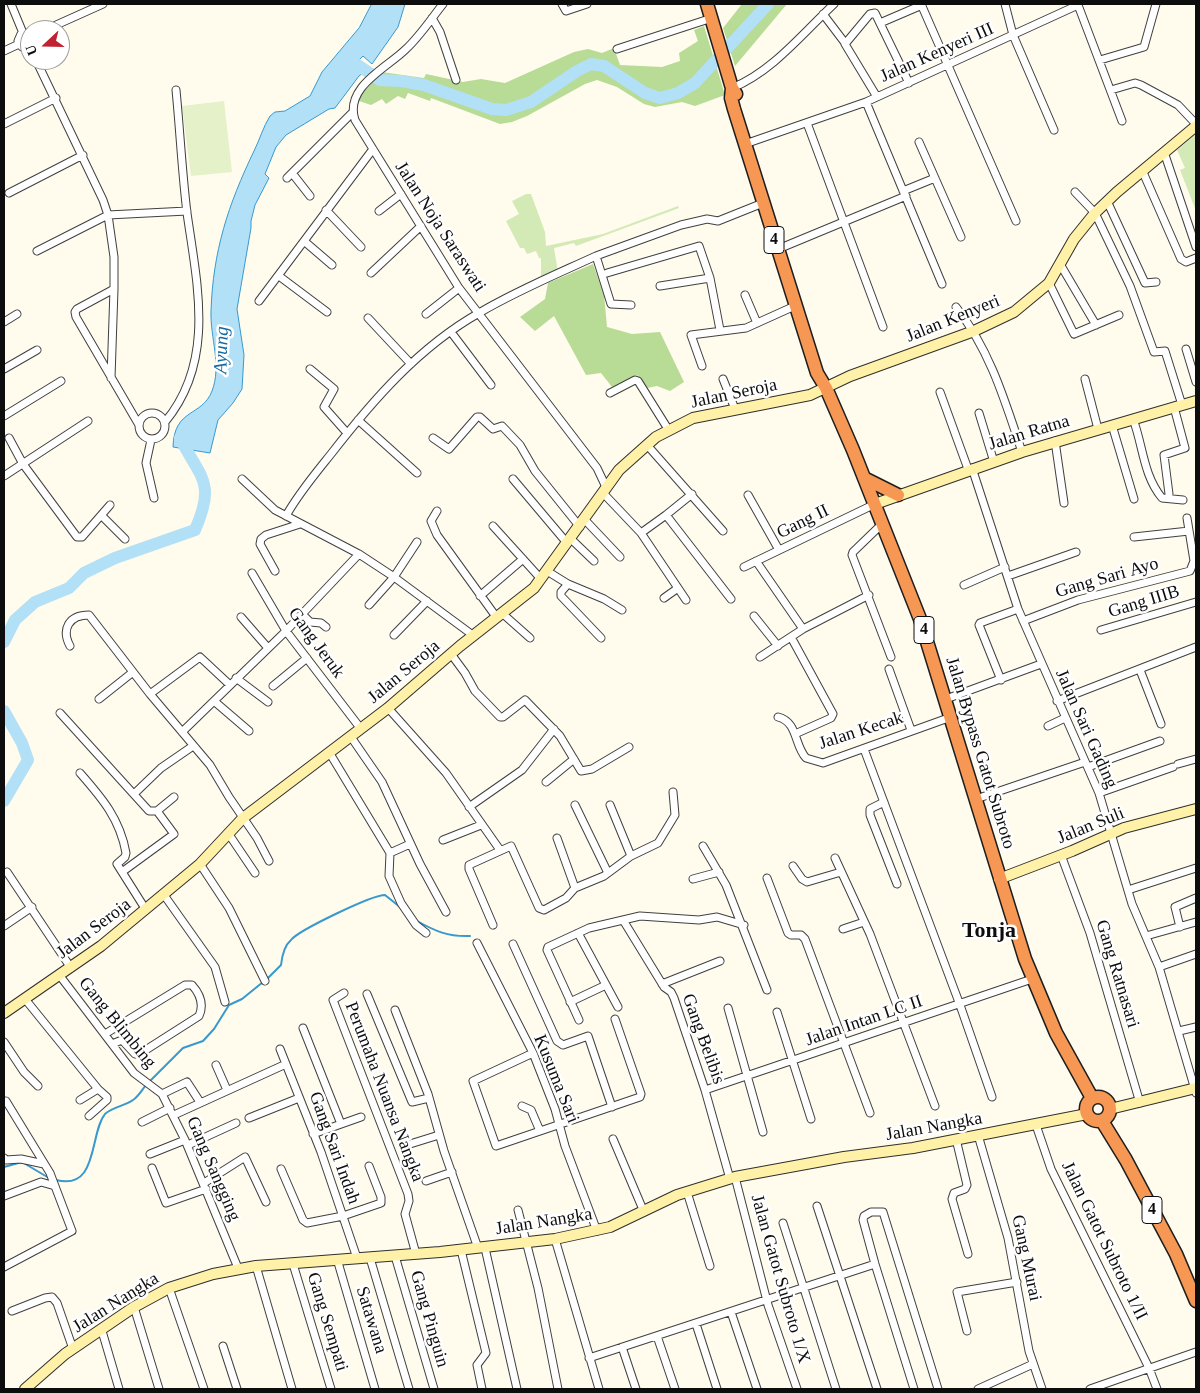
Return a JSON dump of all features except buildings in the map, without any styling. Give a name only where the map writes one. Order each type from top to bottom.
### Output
[{"type":"highway","name":"Jalan Bypass Gatot Subroto","points":[[707,4],[731,84],[731,98],[783,247],[797,305]]},
{"type":"highway","name":"Jalan Bypass Gatot Subroto","points":[[748,143],[763,203],[797,305],[817,373],[826,388],[864,478],[878,503],[883,523],[949,698],[951,717],[1003,878],[1032,979],[1068,1057],[1092,1098]]},
{"type":"highway","points":[[864,478],[898,495]]},
{"type":"highway","points":[[1092,1098],[1086,1105],[1088,1114],[1095,1121],[1107,1117],[1110,1109]]},
{"type":"highway","name":"4","points":[[1092,1098],[1105,1099],[1110,1109]]},
{"type":"highway","name":"4","points":[[1102,1120],[1126,1160],[1176,1254],[1196,1301]]},
{"type":"street","points":[[11,4],[20,20]]},
{"type":"street","points":[[68,20],[103,4]]},
{"type":"street","points":[[310,196],[290,176],[352,112],[354,99],[368,81],[406,49],[442,4]]},
{"type":"street","points":[[562,4],[566,11],[587,4]]},
{"type":"street","points":[[731,84],[770,65],[834,4]]},
{"type":"street","points":[[880,23],[922,4],[1016,221]]},
{"type":"street","points":[[1005,4],[1013,35],[1054,130]]},
{"type":"street","points":[[1100,60],[1144,47],[1156,4]]},
{"type":"street","name":"Jalan Kenyeri III","points":[[748,143],[866,102],[1078,5],[1122,121]]},
{"type":"street","points":[[845,43],[868,16],[874,13],[909,83]]},
{"type":"street","points":[[823,14],[845,43],[877,97]]},
{"type":"street","points":[[432,18],[440,32],[456,80]]},
{"type":"street","points":[[617,49],[712,21]]},
{"type":"street","points":[[4,51],[18,44],[18,38],[20,37]]},
{"type":"street","points":[[41,70],[99,187],[108,215],[114,257],[111,380]]},
{"type":"street","points":[[1111,90],[1135,83],[1141,85],[1178,105],[1196,125]]},
{"type":"street","points":[[114,289],[82,306],[75,312],[84,334],[139,425],[142,435],[151,440],[158,439],[164,433],[165,422],[178,406],[185,392],[200,328],[200,309],[187,211],[176,90]]},
{"type":"street","points":[[4,124],[56,98]]},
{"type":"street","points":[[866,102],[942,284]]},
{"type":"street","name":"Jalan Noja Saraswati","points":[[352,112],[372,149],[459,288],[597,468],[605,490],[641,534],[686,600]]},
{"type":"street","points":[[807,123],[883,327]]},
{"type":"street","name":"Jalan Kenyeri","points":[[826,388],[857,373],[974,331],[1022,307],[1049,283],[1074,239],[1096,212],[1196,125]]},
{"type":"street","points":[[919,142],[961,237]]},
{"type":"street","points":[[259,301],[372,149]]},
{"type":"street","points":[[1164,152],[1196,247]]},
{"type":"street","points":[[9,193],[83,155]]},
{"type":"street","points":[[1142,170],[1181,259],[1186,262],[1196,258]]},
{"type":"street","points":[[783,247],[844,222],[935,178]]},
{"type":"street","points":[[1075,192],[1096,212],[1130,286],[1154,352],[1165,351],[1185,443],[1184,449],[1164,455],[1169,494]]},
{"type":"street","points":[[379,211],[401,194]]},
{"type":"street","points":[[1107,201],[1145,284],[1156,282]]},
{"type":"street","points":[[286,516],[358,420],[411,364],[450,332],[478,313],[596,256],[681,225],[707,219],[718,221],[763,203]]},
{"type":"street","points":[[326,210],[361,247]]},
{"type":"street","points":[[37,251],[108,215],[187,211]]},
{"type":"street","points":[[371,273],[421,226]]},
{"type":"street","points":[[304,241],[332,265]]},
{"type":"street","points":[[607,273],[699,246],[710,278],[720,330]]},
{"type":"street","points":[[596,256],[611,304],[631,305]]},
{"type":"street","points":[[1060,264],[1096,325]]},
{"type":"street","points":[[279,276],[327,312]]},
{"type":"street","points":[[660,286],[710,278]]},
{"type":"street","points":[[1049,283],[1072,333],[1077,334],[1119,315]]},
{"type":"street","points":[[426,314],[459,288]]},
{"type":"street","points":[[745,294],[757,323]]},
{"type":"street","points":[[702,366],[690,337],[692,334],[746,328],[797,305]]},
{"type":"street","points":[[956,307],[974,331],[1001,391],[1022,452]]},
{"type":"street","points":[[4,322],[17,314]]},
{"type":"street","points":[[368,318],[411,364]]},
{"type":"street","points":[[450,332],[492,385]]},
{"type":"street","points":[[1186,349],[1196,382]]},
{"type":"street","points":[[4,369],[37,350]]},
{"type":"street","points":[[310,369],[334,389],[324,407],[348,433]]},
{"type":"street","points":[[723,379],[735,409]]},
{"type":"street","points":[[1085,379],[1098,429]]},
{"type":"street","points":[[610,393],[635,380],[638,381],[668,429]]},
{"type":"street","points":[[4,416],[61,381]]},
{"type":"street","name":"Jalan Seroja","points":[[4,1012],[60,976],[146,910],[200,864],[243,818],[388,708],[451,654],[500,616],[544,575],[582,524],[613,477],[647,445],[668,429],[693,418],[806,396],[826,388]]},
{"type":"street","name":"Jalan Sari Gading","points":[[940,392],[970,469],[1018,609],[1099,792],[1136,915],[1159,967],[1196,1090]]},
{"type":"street","name":"Jalan Ratna","points":[[878,503],[1022,452],[1196,401]]},
{"type":"street","points":[[139,425],[142,418],[148,413],[160,415],[165,422]]},
{"type":"street","points":[[980,413],[994,462]]},
{"type":"street","points":[[433,438],[449,449],[477,417],[480,417],[493,429],[502,426],[520,446],[534,471],[582,524],[620,557]]},
{"type":"street","points":[[1133,419],[1140,440],[1143,460],[1156,491],[1162,498],[1183,500]]},
{"type":"street","points":[[358,420],[417,474]]},
{"type":"street","points":[[4,476],[88,421]]},
{"type":"street","points":[[1112,425],[1134,499]]},
{"type":"street","points":[[9,438],[23,464],[77,537],[82,537],[110,505]]},
{"type":"street","points":[[151,440],[146,463],[154,498]]},
{"type":"street","points":[[1056,442],[1064,503]]},
{"type":"street","points":[[647,445],[723,531]]},
{"type":"street","name":"Jalan Noja Saraswati","points":[[597,468],[613,477]]},
{"type":"street","points":[[242,479],[257,496],[274,510],[359,554],[394,577],[474,636]]},
{"type":"street","points":[[513,479],[569,541],[594,561]]},
{"type":"street","points":[[641,534],[692,494]]},
{"type":"street","points":[[748,495],[779,550]]},
{"type":"street","name":"Gang II","points":[[744,567],[878,503]]},
{"type":"street","points":[[437,511],[431,521],[436,536],[480,596],[500,616],[530,638]]},
{"type":"street","points":[[666,514],[730,599]]},
{"type":"street","points":[[102,516],[125,538]]},
{"type":"street","points":[[1134,537],[1189,531],[1187,518]]},
{"type":"street","points":[[883,523],[852,554],[869,595],[891,658]]},
{"type":"street","points":[[275,571],[260,544],[261,539],[266,535],[300,524]]},
{"type":"street","points":[[493,526],[523,558],[544,575],[604,599],[622,610]]},
{"type":"street","name":"Gang Sari Ayo","points":[[1023,621],[1078,600],[1184,573],[1194,567],[1189,531]]},
{"type":"street","points":[[369,605],[394,577],[417,542]]},
{"type":"street","points":[[1008,576],[1076,552]]},
{"type":"street","points":[[182,732],[286,631],[359,554]]},
{"type":"street","points":[[480,596],[523,558]]},
{"type":"street","points":[[756,561],[804,629]]},
{"type":"street","points":[[964,585],[1005,567]]},
{"type":"street","name":"Gang Jeruk","points":[[252,573],[286,631],[361,729]]},
{"type":"street","points":[[568,584],[561,592],[561,596],[601,638]]},
{"type":"street","points":[[664,598],[678,588]]},
{"type":"street","points":[[760,657],[804,629],[869,595]]},
{"type":"street","points":[[394,635],[427,601]]},
{"type":"street","name":"Gang IIIB","points":[[1101,630],[1196,602]]},
{"type":"street","points":[[1000,680],[979,625],[1018,609]]},
{"type":"street","points":[[302,614],[310,622],[321,622],[326,627]]},
{"type":"street","points":[[70,646],[65,637],[67,626],[77,617],[89,615],[150,694],[210,765],[257,838],[269,861]]},
{"type":"street","points":[[754,616],[778,646]]},
{"type":"street","points":[[241,617],[268,648]]},
{"type":"street","points":[[791,637],[833,714],[831,718],[795,734]]},
{"type":"street","points":[[1058,701],[1140,670],[1196,646]]},
{"type":"street","points":[[451,654],[466,673],[475,691],[500,717],[503,717],[525,700],[554,729],[580,770],[586,772],[629,747]]},
{"type":"street","points":[[150,694],[200,657],[230,685]]},
{"type":"street","points":[[273,686],[307,658]]},
{"type":"street","points":[[949,698],[1041,664]]},
{"type":"street","points":[[889,669],[911,730]]},
{"type":"street","points":[[1140,670],[1160,724]]},
{"type":"street","points":[[99,699],[133,672]]},
{"type":"street","points":[[236,678],[268,702]]},
{"type":"street","points":[[214,700],[249,731]]},
{"type":"street","points":[[388,708],[446,773],[500,850]]},
{"type":"street","points":[[60,713],[147,810],[157,811],[174,798]]},
{"type":"street","name":"Jalan Kecak","points":[[778,716],[786,720],[795,734],[802,754],[816,762],[826,762],[951,717]]},
{"type":"street","points":[[1048,726],[1065,718]]},
{"type":"street","points":[[469,807],[522,770],[554,729]]},
{"type":"street","points":[[351,737],[382,782],[410,844],[446,912]]},
{"type":"street","points":[[976,799],[1160,741]]},
{"type":"street","points":[[134,794],[161,768],[193,746]]},
{"type":"street","points":[[864,749],[960,1005],[992,1097]]},
{"type":"street","points":[[329,752],[390,853],[389,876],[411,919],[426,933]]},
{"type":"street","points":[[546,782],[574,759]]},
{"type":"street","points":[[1099,792],[1196,759]]},
{"type":"street","points":[[80,773],[108,806],[119,825],[126,853],[125,857],[117,864],[146,910]]},
{"type":"street","points":[[493,925],[468,866],[511,846],[539,909],[544,910],[566,898],[575,888],[608,873],[632,856],[658,843],[675,815],[673,792]]},
{"type":"street","points":[[884,802],[870,809],[870,815],[896,884]]},
{"type":"street","points":[[575,805],[608,873]]},
{"type":"street","points":[[610,805],[632,856]]},
{"type":"street","name":"Jalan Suli","points":[[1003,878],[1111,833],[1196,809]]},
{"type":"street","points":[[122,872],[174,834],[157,811]]},
{"type":"street","points":[[443,840],[481,825]]},
{"type":"street","points":[[228,833],[255,873]]},
{"type":"street","points":[[557,838],[575,888]]},
{"type":"street","points":[[390,853],[410,844]]},
{"type":"street","points":[[703,846],[719,872],[744,925],[767,990]]},
{"type":"street","name":"Gang Ratnasari","points":[[1061,855],[1090,933],[1140,1103]]},
{"type":"street","points":[[835,858],[864,922],[935,1106]]},
{"type":"street","points":[[200,864],[230,908],[265,981]]},
{"type":"street","points":[[793,866],[807,882],[841,872]]},
{"type":"street","points":[[1128,890],[1196,868]]},
{"type":"street","points":[[7,872],[71,968]]},
{"type":"street","points":[[693,879],[719,872]]},
{"type":"street","points":[[768,878],[788,933],[805,937],[870,1113]]},
{"type":"street","points":[[164,895],[211,961],[217,972],[225,1002]]},
{"type":"street","points":[[1180,927],[1174,907],[1196,898]]},
{"type":"street","points":[[4,926],[32,907]]},
{"type":"street","points":[[579,1020],[546,949],[578,933],[607,923],[640,916],[699,920],[717,917],[744,925]]},
{"type":"street","name":"Gang Belibis","points":[[623,920],[662,984],[674,998],[733,1178]]},
{"type":"street","points":[[843,929],[864,922]]},
{"type":"street","points":[[1146,936],[1196,922]]},
{"type":"street","points":[[578,933],[618,1007]]},
{"type":"street","name":"Kusuma Sari","points":[[477,943],[533,1053],[597,1231]]},
{"type":"street","points":[[513,944],[556,1041],[562,1045],[588,1036],[612,1107]]},
{"type":"street","points":[[1159,967],[1196,954]]},
{"type":"street","points":[[662,984],[720,961]]},
{"type":"street","name":"Gang Blimbing","points":[[60,976],[142,1081],[152,1086]]},
{"type":"street","name":"Jalan Intan LC II","points":[[705,1090],[748,1077],[844,1042],[960,1005],[1032,979]]},
{"type":"street","points":[[105,1034],[185,985],[192,985],[198,994],[201,1006],[199,1016],[141,1053],[135,1054],[122,1040],[112,1044]]},
{"type":"street","points":[[570,1002],[606,985]]},
{"type":"street","name":"Perumaha Nuansa Nangka","points":[[344,993],[333,998],[408,1194],[409,1201],[405,1214],[416,1254]]},
{"type":"street","points":[[367,994],[412,1102],[429,1098]]},
{"type":"street","points":[[25,1000],[108,1099],[90,1116]]},
{"type":"street","points":[[728,1008],[763,1132]]},
{"type":"street","points":[[395,1010],[429,1098],[452,1172],[482,1248],[517,1389]]},
{"type":"street","points":[[777,1012],[810,1119]]},
{"type":"street","points":[[533,1053],[473,1082],[496,1146],[639,1098],[642,1094],[615,1019]]},
{"type":"street","points":[[1179,1031],[1196,1027]]},
{"type":"street","points":[[303,1028],[341,1124]]},
{"type":"street","points":[[4,1042],[24,1072],[38,1086]]},
{"type":"street","name":"Gang Sari Indah","points":[[280,1049],[313,1134],[357,1258]]},
{"type":"street","points":[[216,1064],[227,1090]]},
{"type":"street","points":[[174,1115],[286,1064]]},
{"type":"street","points":[[162,1094],[187,1082],[200,1102]]},
{"type":"street","name":"Gang Sangging","points":[[152,1086],[162,1094],[174,1115],[238,1268]]},
{"type":"street","points":[[80,1100],[98,1089]]},
{"type":"street","points":[[1110,1109],[1196,1090]]},
{"type":"street","points":[[249,1118],[299,1098]]},
{"type":"street","points":[[4,1267],[72,1231],[50,1173],[6,1101]]},
{"type":"street","points":[[522,1106],[530,1110],[540,1131]]},
{"type":"street","points":[[142,1122],[170,1108]]},
{"type":"street","name":"Jalan Nangka","points":[[25,1389],[73,1349],[134,1307],[169,1288],[238,1268],[396,1256],[555,1239],[597,1231],[686,1192],[733,1178],[1036,1125],[1088,1114]]},
{"type":"street","points":[[313,1134],[361,1117]]},
{"type":"street","points":[[150,1154],[187,1143],[236,1123]]},
{"type":"street","name":"Jalan Gatot Subroto 1/II","points":[[1036,1125],[1051,1169],[1149,1368],[1157,1389]]},
{"type":"street","points":[[410,1144],[440,1134]]},
{"type":"street","name":"Gang Murai","points":[[978,1135],[993,1183],[1018,1282],[1033,1364],[1042,1389]]},
{"type":"street","points":[[613,1139],[644,1212]]},
{"type":"street","points":[[956,1139],[967,1185],[965,1189],[954,1194],[952,1199],[968,1254]]},
{"type":"street","points":[[152,1168],[166,1204],[205,1186],[245,1157],[266,1202]]},
{"type":"street","points":[[4,1158],[6,1160],[21,1159],[44,1164]]},
{"type":"street","points":[[281,1169],[304,1222],[343,1216],[380,1203],[381,1197],[369,1166]]},
{"type":"street","points":[[426,1181],[452,1172]]},
{"type":"street","name":"Jalan Gatot Subroto 1/X","points":[[733,1178],[767,1301],[797,1389]]},
{"type":"street","points":[[4,1196],[41,1182],[54,1183]]},
{"type":"street","points":[[686,1192],[710,1266]]},
{"type":"street","points":[[817,1206],[876,1389]]},
{"type":"street","points":[[518,1210],[538,1288],[558,1389]]},
{"type":"street","points":[[914,1389],[875,1264],[863,1218],[872,1212],[883,1212],[938,1389]]},
{"type":"street","points":[[783,1223],[836,1389]]},
{"type":"street","points":[[555,1239],[599,1389]]},
{"type":"street","points":[[461,1250],[486,1353],[477,1365],[482,1389]]},
{"type":"street","name":"Gang Pinguin","points":[[396,1256],[434,1389]]},
{"type":"street","points":[[370,1258],[409,1389]]},
{"type":"street","name":"Satawana","points":[[337,1259],[376,1389]]},
{"type":"street","name":"Gang Sempati","points":[[293,1264],[331,1389]]},
{"type":"street","points":[[589,1358],[875,1264]]},
{"type":"street","points":[[256,1266],[292,1389]]},
{"type":"street","points":[[967,1331],[957,1292],[1018,1282]]},
{"type":"street","points":[[169,1288],[204,1389]]},
{"type":"street","points":[[12,1311],[45,1298],[52,1298],[57,1303],[73,1349]]},
{"type":"street","points":[[134,1307],[159,1389]]},
{"type":"street","points":[[731,1312],[757,1389]]},
{"type":"street","points":[[696,1324],[717,1389]]},
{"type":"street","points":[[102,1330],[120,1389]]},
{"type":"street","points":[[657,1336],[675,1389]]},
{"type":"street","points":[[224,1346],[237,1389]]},
{"type":"street","points":[[622,1347],[636,1389]]},
{"type":"street","points":[[1090,1389],[1103,1387],[1149,1368],[1196,1352]]},
{"type":"street","points":[[978,1389],[1033,1364]]},
{"type":"green space","points":[[742,4],[787,4],[735,66],[723,28]]},
{"type":"green space","points":[[704,26],[725,95],[695,106],[682,102],[655,107],[644,104],[617,87],[597,80],[585,84],[527,116],[500,124],[431,98],[430,101],[408,93],[405,99],[398,96],[386,104],[382,99],[371,105],[356,100],[382,72],[424,78],[426,74],[463,82],[481,79],[505,83],[574,52],[588,49],[602,53],[614,48],[620,65],[662,67],[680,61],[679,53],[698,41],[694,30]]},
{"type":"green space","points":[[224,101],[232,172],[191,176],[182,106]]},
{"type":"green space","points":[[1196,134],[1196,211],[1180,170],[1185,168],[1177,150]]},
{"type":"green space","points":[[526,194],[531,194],[545,232],[546,246],[603,234],[678,206],[679,208],[576,246],[574,243],[554,248],[558,272],[541,277],[541,258],[539,258],[536,251],[527,254],[524,248],[520,248],[506,221],[519,214],[512,201]]},
{"type":"green space","points":[[593,264],[604,295],[607,327],[632,334],[660,332],[684,382],[670,391],[657,386],[647,388],[637,375],[612,387],[601,373],[586,375],[554,316],[535,331],[520,317],[545,299],[548,283]]},
{"type":"water","points":[[372,4],[405,4],[398,27],[372,64],[363,56],[358,61],[368,69],[359,76],[335,108],[329,109],[286,135],[276,147],[265,174],[269,178],[255,205],[251,221],[237,309],[244,355],[242,389],[218,420],[210,453],[173,447],[178,425],[202,405],[212,391],[215,381],[216,361],[211,311],[215,268],[229,210],[263,129],[270,116],[275,112],[285,111],[310,96],[322,72],[359,28]]},
{"type":"waterway","points":[[353,62],[380,80],[424,85],[492,109],[506,110],[531,102],[577,71],[591,64],[604,66],[645,93],[660,98],[678,93],[695,83],[768,4]]},
{"type":"waterway","name":"Ayung","points":[[4,642],[15,620],[35,602],[69,588],[84,573],[115,558],[195,530],[201,514],[205,491],[200,472],[180,438],[182,435]]},
{"type":"waterway","name":"Ayung","points":[[4,711],[22,743],[28,760],[4,801]]},
{"type":"waterway","points":[[267,979],[281,965],[284,951],[289,942],[321,921],[366,901],[385,895],[400,907]]},
{"type":"waterway","points":[[417,921],[442,933],[470,936]]},
{"type":"waterway","points":[[149,1082],[183,1048],[203,1041],[214,1029],[229,1005],[242,999],[263,982]]},
{"type":"waterway","points":[[56,1180],[70,1181],[80,1177],[91,1159],[100,1123],[105,1114],[133,1100],[146,1085]]},
{"type":"waterway","points":[[4,1167],[22,1162],[49,1178]]},
{"type":"district","name":"Tonja","points":[[989,931]]}]
